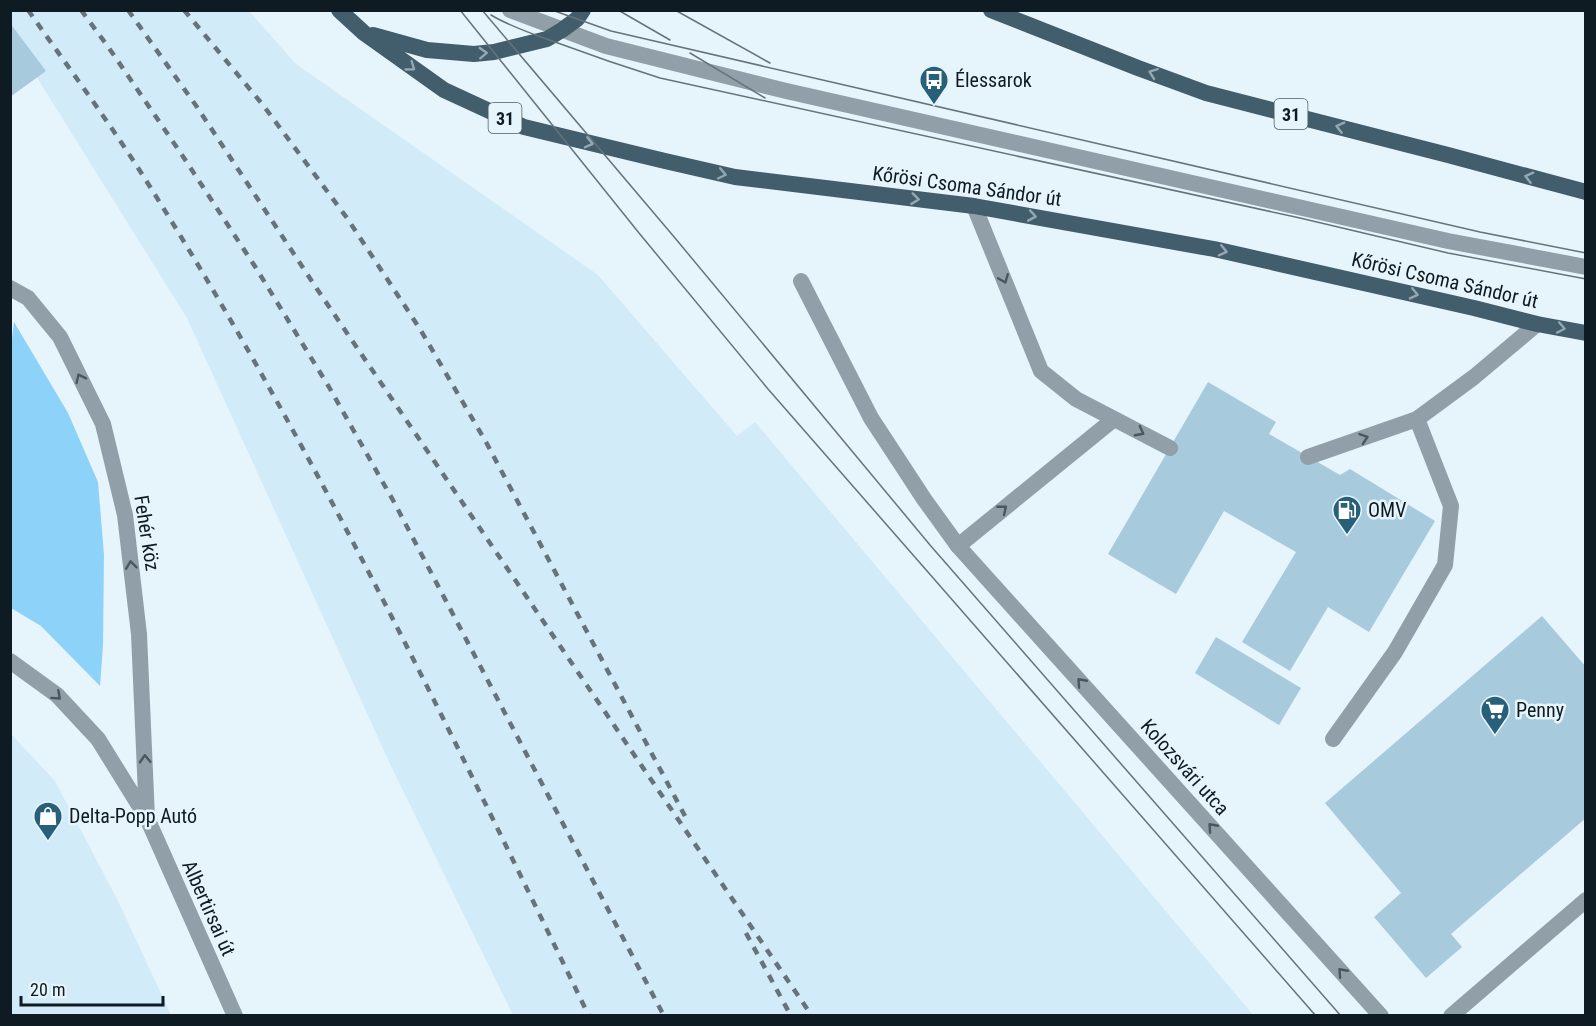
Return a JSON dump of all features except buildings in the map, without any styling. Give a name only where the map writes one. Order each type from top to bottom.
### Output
[{"type":"main road","name":"31","points":[[339,10],[364,33]]},
{"type":"main road","points":[[364,33],[427,50],[474,54],[494,52],[547,39],[577,19],[583,10]]},
{"type":"main road","name":"31","points":[[1000,12],[1206,93],[1586,192]]},
{"type":"main road","name":"Kőrösi Csoma Sándor út","points":[[364,33],[444,90],[524,127],[735,177],[974,206],[1214,249],[1537,324],[1586,333]]},
{"type":"street","points":[[510,10],[606,46],[782,90],[1448,241],[1586,267]]},
{"type":"street","points":[[974,206],[1041,371],[1076,399],[1170,448]]},
{"type":"street","name":"Kolozsvári utca","points":[[801,281],[871,417],[924,499],[958,546],[1382,1016]]},
{"type":"street","name":"Fehér köz","points":[[10,288],[28,298],[60,337],[103,424],[125,515],[139,634],[147,818]]},
{"type":"street","points":[[1308,457],[1417,419],[1474,377],[1537,324]]},
{"type":"street","points":[[958,546],[1114,418]]},
{"type":"street","points":[[1333,740],[1395,652],[1445,565],[1451,506],[1417,419]]},
{"type":"street","points":[[10,661],[57,695],[98,739],[147,818]]},
{"type":"street","name":"Albertirsai út","points":[[147,818],[235,1016]]},
{"type":"street","points":[[1451,1016],[1586,900]]},
{"type":"shaded area","points":[[11,11],[249,11],[296,64],[598,275],[737,436],[755,422],[1253,1015],[513,1015],[391,766],[187,318],[11,36]]},
{"type":"shaded area","points":[[14,322],[68,413],[98,482],[104,555],[100,686],[41,626],[11,608],[10,355]]},
{"type":"shaded area","name":"Delta-Popp Autó","points":[[10,733],[55,781],[118,901],[171,1015],[11,1015]]},
{"type":"tram line","points":[[460,10],[768,389],[1316,1016]]},
{"type":"tram line","points":[[482,10],[930,545],[1341,1016]]},
{"type":"tram line","points":[[552,10],[611,31],[1480,232],[1586,253]]},
{"type":"tram line","points":[[618,10],[670,40]]},
{"type":"tram line","points":[[675,10],[770,63]]},
{"type":"tram line","points":[[491,15],[530,33],[660,78],[1300,218],[1448,253],[1586,279]]},
{"type":"tram line","points":[[690,53],[765,98]]},
{"type":"railway","points":[[28,10],[147,182],[268,385],[433,698],[589,1016]]},
{"type":"railway","points":[[81,10],[182,155],[256,268],[329,387],[394,502],[664,1016]]},
{"type":"railway","points":[[128,10],[197,107],[317,289],[812,1016]]},
{"type":"railway","points":[[184,10],[263,105],[347,218],[420,329],[486,442],[685,816]]},
{"type":"railway","points":[[746,933],[791,1016]]},
{"type":"place","name":"Élessarok","points":[[934,106]]},
{"type":"place","name":"OMV","points":[[1347,536]]},
{"type":"place","name":"Penny","points":[[1495,736]]},
{"type":"place","name":"Delta-Popp Autó","points":[[48,842]]}]
